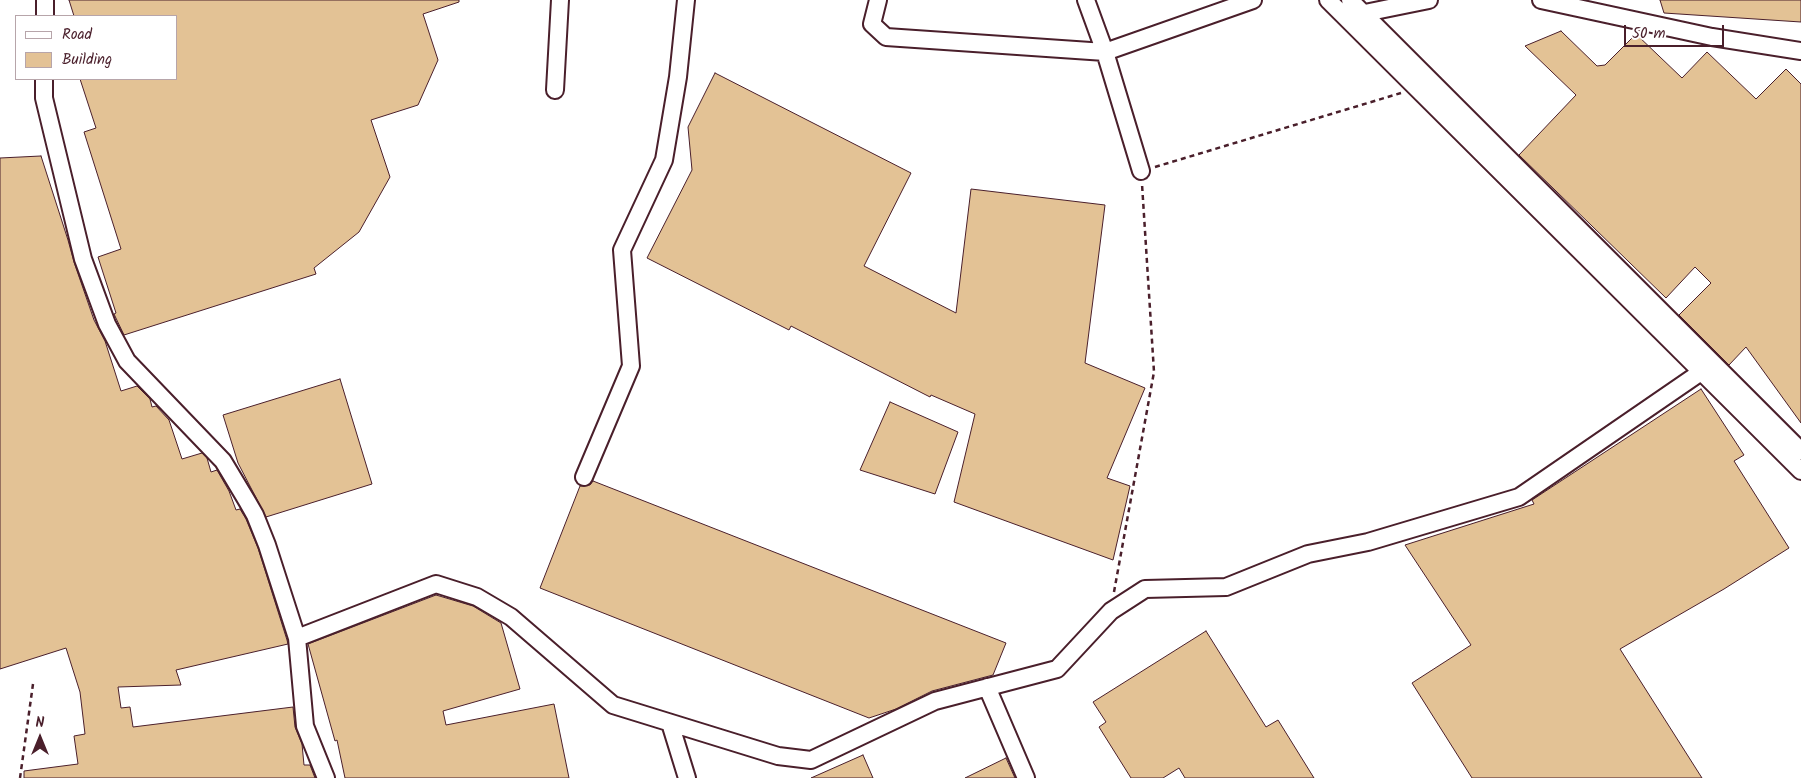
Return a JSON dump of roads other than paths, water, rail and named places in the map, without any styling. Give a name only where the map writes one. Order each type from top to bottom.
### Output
[{"type":"street","points":[[45,0],[45,15]]},
{"type":"street","points":[[556,90],[560,0]]},
{"type":"street","points":[[584,477],[631,366],[622,250],[664,160],[678,77],[686,0]]},
{"type":"street","points":[[878,0],[872,24],[886,37],[1105,52],[1254,0]]},
{"type":"street","points":[[1086,0],[1105,52],[1141,171]]},
{"type":"street","points":[[1328,0],[1801,471]]},
{"type":"street","points":[[1350,0],[1801,452]]},
{"type":"street","points":[[1345,17],[1429,0]]},
{"type":"street","points":[[1541,0],[1712,37],[1801,51]]},
{"type":"street","points":[[44,80],[44,98],[83,259],[107,324],[128,361],[223,461],[255,515],[267,545],[297,638],[305,726],[326,778]]},
{"type":"street","points":[[297,638],[436,584],[477,597],[511,617],[613,705],[778,756],[811,760],[935,701],[1057,669],[1111,611],[1145,589],[1226,587],[1308,554],[1368,542],[1519,497],[1701,372]]},
{"type":"street","points":[[987,688],[1026,778]]},
{"type":"street","points":[[670,723],[687,778]]}]
